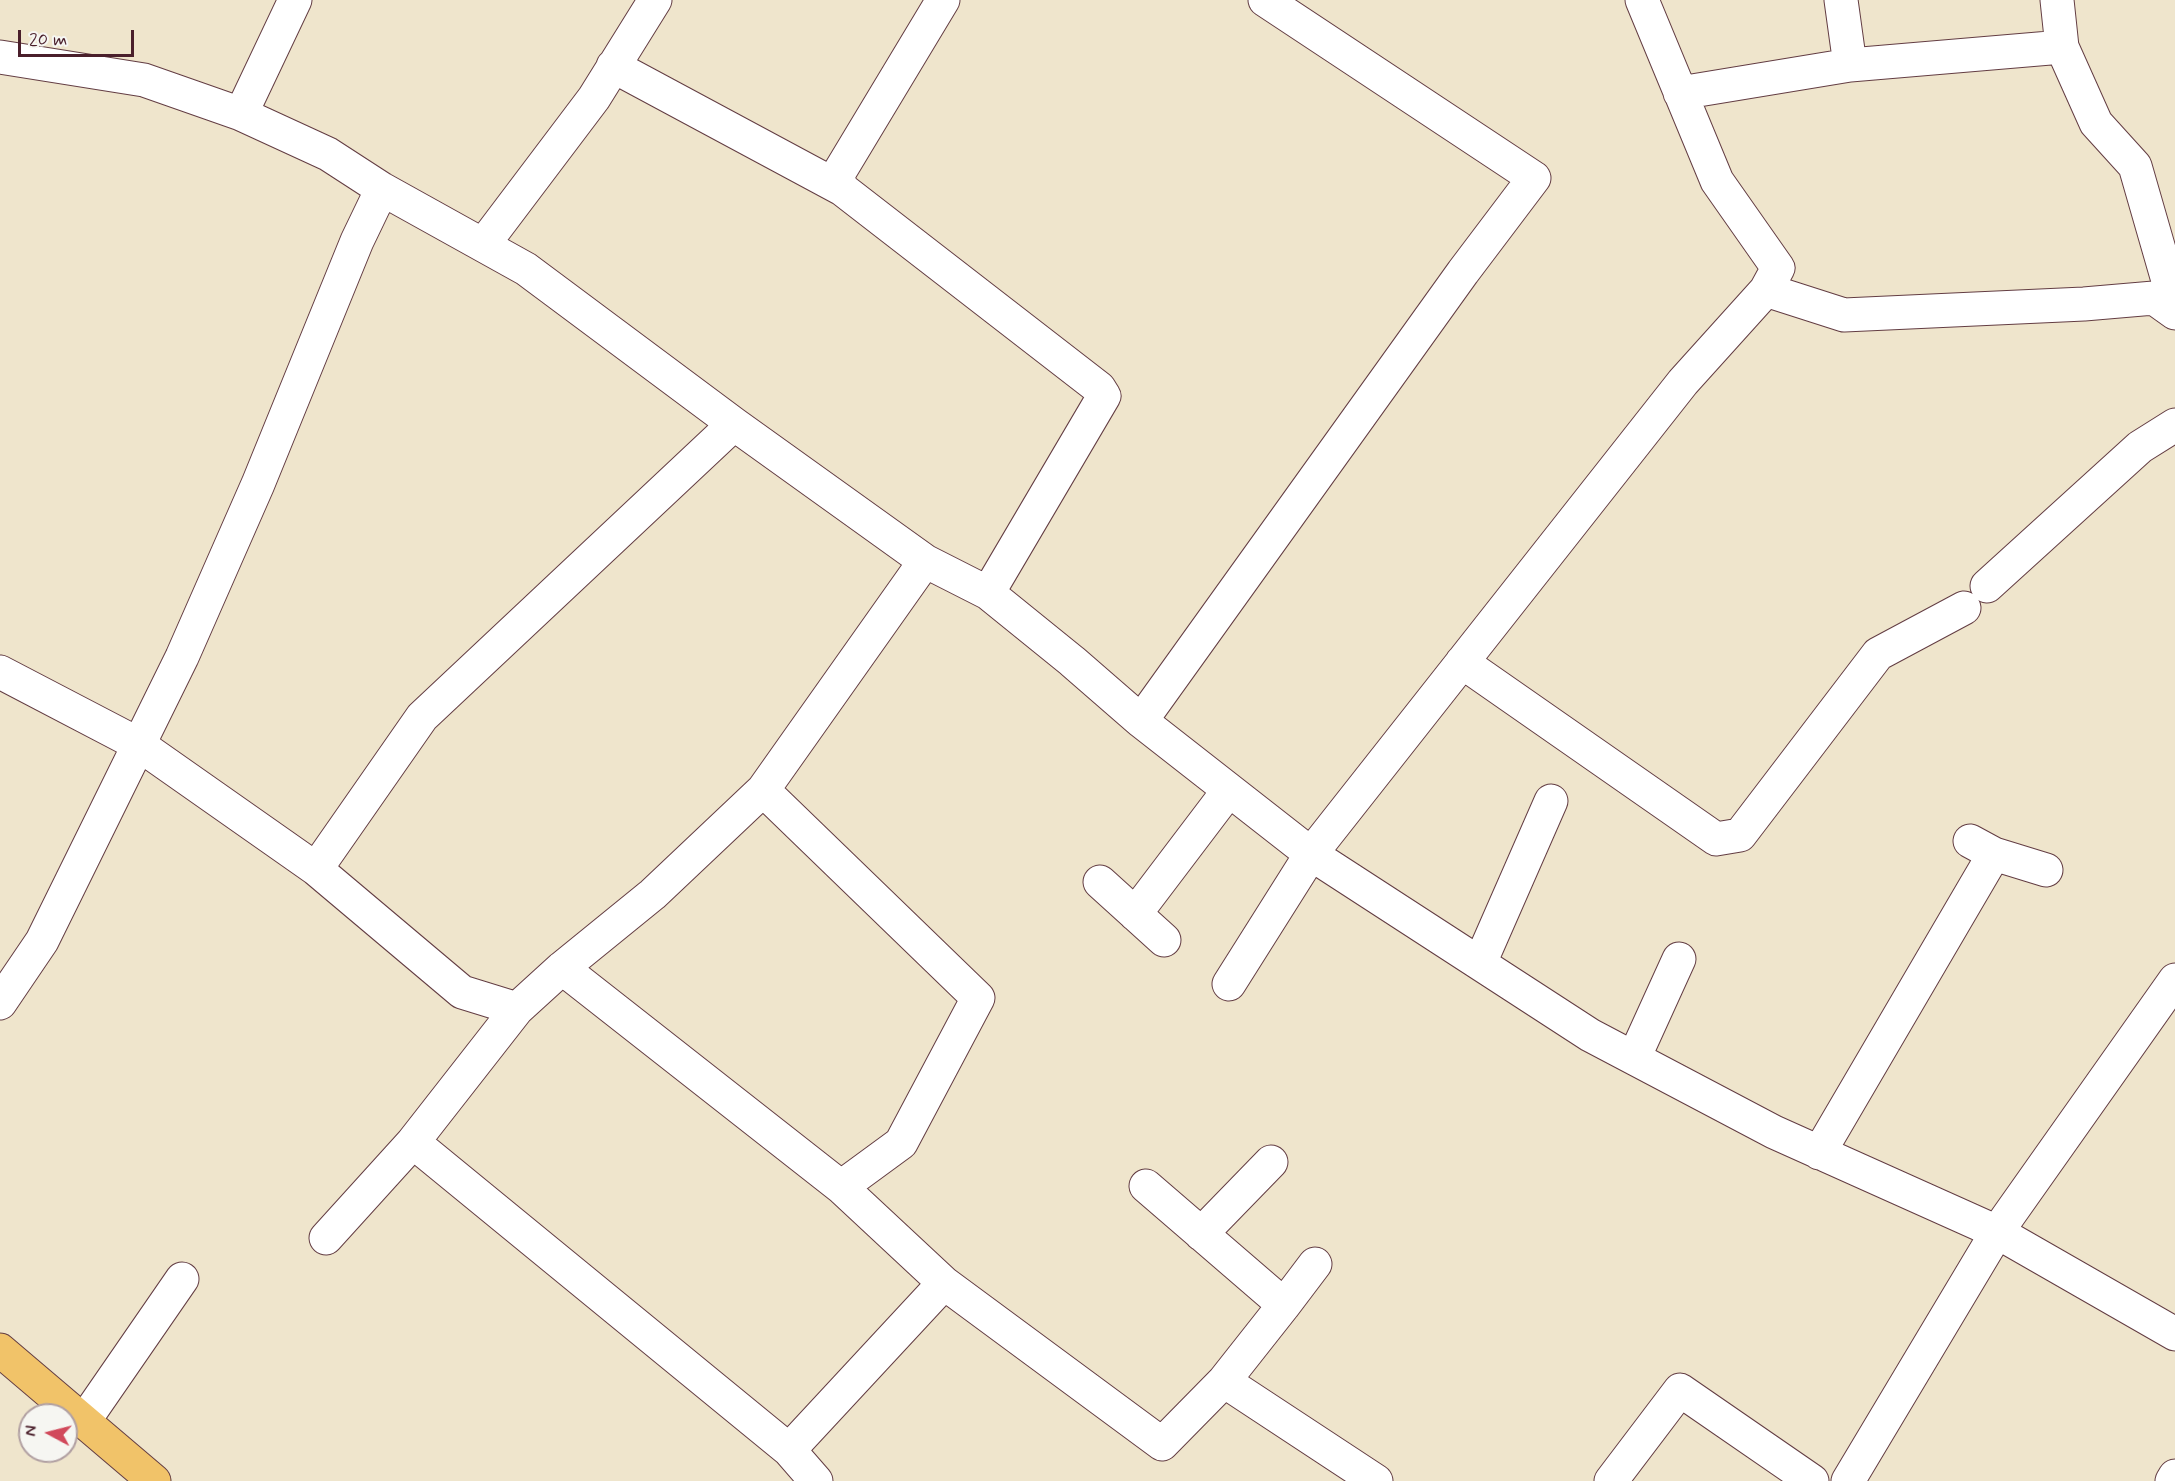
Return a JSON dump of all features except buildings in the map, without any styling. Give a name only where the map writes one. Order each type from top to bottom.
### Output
[{"type":"main road","points":[[0,1350],[154,1481]]},
{"type":"street","points":[[241,114],[295,0]]},
{"type":"street","points":[[483,245],[594,98],[655,0]]},
{"type":"street","points":[[842,189],[837,176],[943,0]]},
{"type":"street","points":[[1141,721],[1463,272],[1534,178],[1265,0]]},
{"type":"street","points":[[1229,984],[1311,854],[1683,382],[1766,290],[1778,268],[1718,181],[1642,0]]},
{"type":"street","points":[[1841,0],[1850,65]]},
{"type":"street","points":[[2057,0],[2062,47],[2096,123],[2135,166],[2175,305]]},
{"type":"street","points":[[1680,93],[1850,65],[2062,47]]},
{"type":"street","points":[[0,57],[144,80],[241,114],[328,154],[382,189],[526,269],[734,424],[925,561],[988,593],[1141,721],[1311,854],[1590,1035],[1774,1132],[1997,1232],[2175,1334]]},
{"type":"street","points":[[614,66],[842,189],[1099,388],[1104,396],[988,593]]},
{"type":"street","points":[[0,1003],[42,941],[182,657],[258,484],[357,241],[382,189]]},
{"type":"street","points":[[1766,290],[1844,315],[2084,304],[2154,298],[2175,313]]},
{"type":"street","points":[[316,869],[422,717],[734,424]]},
{"type":"street","points":[[1987,586],[2140,447],[2175,425]]},
{"type":"street","points":[[326,1238],[413,1142],[516,1009],[562,968],[653,894],[763,790],[925,561]]},
{"type":"street","points":[[1462,662],[1716,839],[1740,835],[1878,654],[1964,608]]},
{"type":"street","points":[[0,672],[138,744],[316,869],[462,992],[516,1009]]},
{"type":"street","points":[[763,790],[978,998],[901,1143],[841,1187]]},
{"type":"street","points":[[1135,914],[1229,790]]},
{"type":"street","points":[[1480,963],[1551,801]]},
{"type":"street","points":[[1819,1153],[1982,848],[2046,870]]},
{"type":"street","points":[[1100,882],[1164,940]]},
{"type":"street","points":[[1634,1058],[1679,959]]},
{"type":"street","points":[[562,968],[841,1187],[944,1282],[1161,1444],[1224,1380],[1315,1264]]},
{"type":"street","points":[[1848,1481],[1997,1232],[2175,980]]},
{"type":"street","points":[[413,1142],[789,1450],[816,1481]]},
{"type":"street","points":[[1201,1234],[1271,1162]]},
{"type":"street","points":[[1146,1186],[1284,1305]]},
{"type":"street","points":[[84,1421],[182,1280]]},
{"type":"street","points":[[789,1450],[944,1282]]},
{"type":"street","points":[[1224,1380],[1376,1481]]},
{"type":"street","points":[[1611,1481],[1680,1390],[1812,1481]]},
{"type":"street","points":[[2172,1481],[2175,1476]]}]
